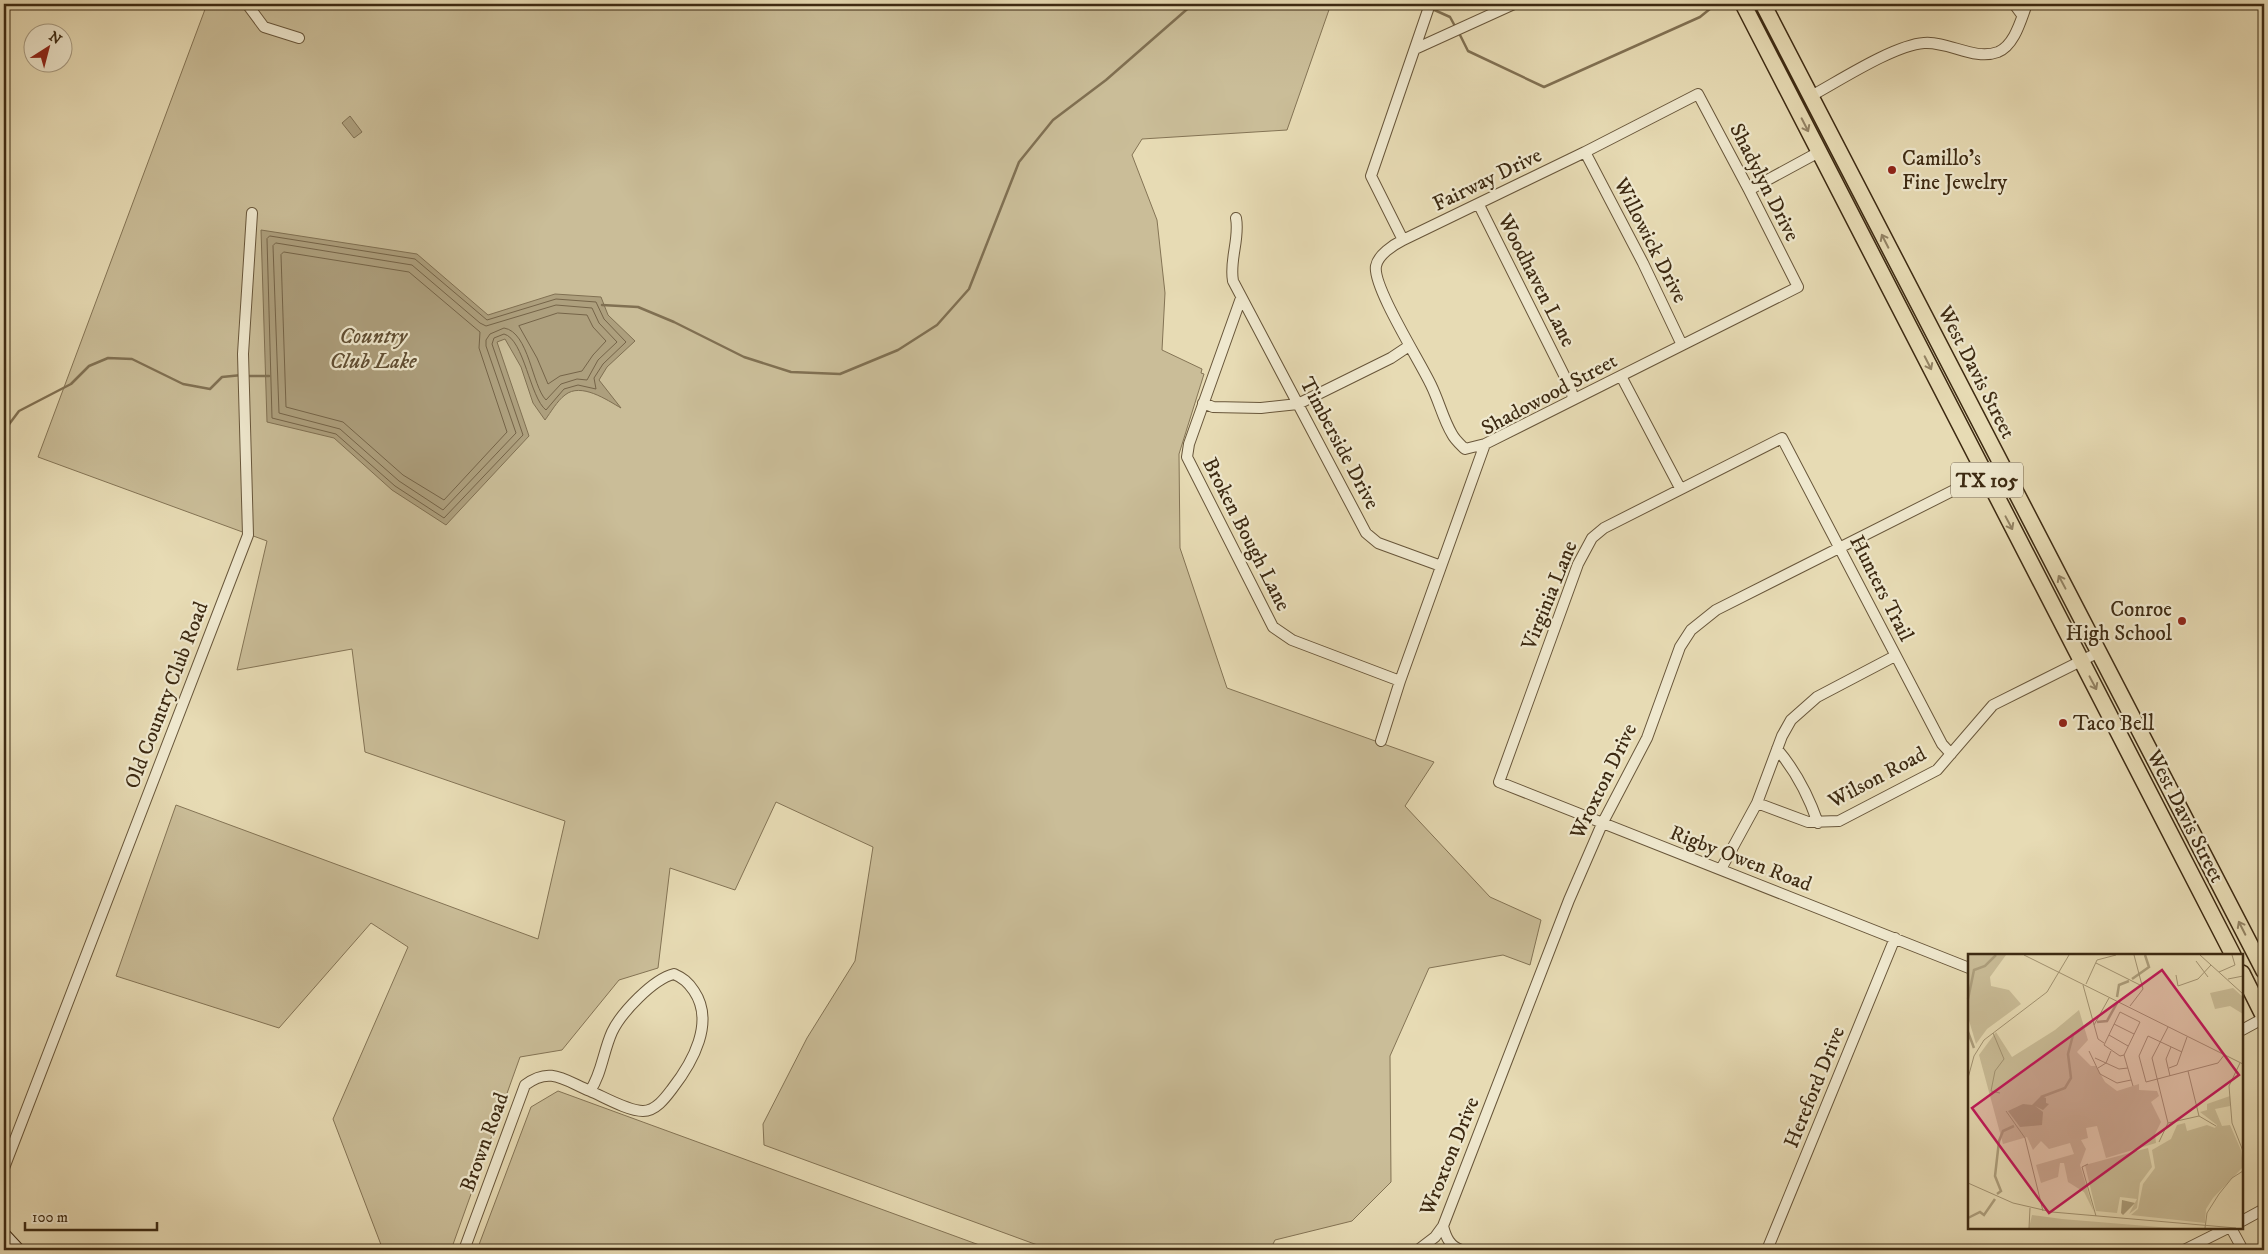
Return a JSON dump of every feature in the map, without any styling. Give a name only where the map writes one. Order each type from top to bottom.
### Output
[{"type":"main road","name":"West Davis Street","points":[[1743,4],[2232,954]]},
{"type":"main road","name":"West Davis Street","points":[[1763,4],[2264,971]]},
{"type":"main road","points":[[1754,24],[1768,37],[1799,95],[1804,98],[1811,96]]},
{"type":"main road","points":[[1819,152],[1825,151],[1834,157],[1865,213],[1876,221]]},
{"type":"main road","points":[[1876,260],[1888,270],[1920,331],[1926,334],[1934,334]]},
{"type":"main road","points":[[1956,420],[1966,420],[1974,426],[2017,509],[2030,520]]},
{"type":"main road","points":[[2166,825],[2173,823],[2181,827],[2216,892],[2227,899]]},
{"type":"main road","points":[[2243,975],[2264,1018]]},
{"type":"street","points":[[247,4],[264,27],[299,38]]},
{"type":"street","points":[[1403,240],[1371,176],[1430,4]]},
{"type":"street","points":[[1415,49],[1514,4]]},
{"type":"street","points":[[2014,4],[2022,15]]},
{"type":"street","points":[[1811,96],[1897,50],[1921,43],[1938,42],[1972,53],[1990,54],[2000,51],[2010,43],[2027,4]]},
{"type":"street","name":"Fairway Drive","points":[[1409,346],[1378,282],[1376,266],[1381,257],[1393,245],[1478,205],[1698,94]]},
{"type":"street","name":"Shadylyn Drive","points":[[1698,94],[1798,287]]},
{"type":"street","name":"Willowick Drive","points":[[1585,152],[1643,263],[1682,345]]},
{"type":"street","points":[[1749,190],[1819,152]]},
{"type":"street","name":"Woodhaven Lane","points":[[1478,205],[1571,390],[1573,399]]},
{"type":"street","name":"Old Country Club Road","points":[[4,1168],[248,535],[244,370],[252,213]]},
{"type":"street","name":"Timberside Drive","points":[[1236,218],[1237,227],[1231,269],[1233,281],[1366,533],[1378,543],[1441,566]]},
{"type":"street","name":"Shadowood Street","points":[[1381,741],[1400,681],[1485,444],[1798,287]]},
{"type":"street","name":"Broken Bough Lane","points":[[1241,298],[1189,444],[1187,457],[1273,627],[1292,640],[1400,681]]},
{"type":"street","points":[[1203,403],[1213,407],[1260,408],[1298,404],[1391,358],[1409,346],[1431,384],[1451,433],[1457,442],[1465,449],[1485,444]]},
{"type":"street","points":[[1621,376],[1680,488]]},
{"type":"street","name":"Virginia Lane","points":[[1499,782],[1584,551],[1592,538],[1604,528],[1680,488],[1782,438]]},
{"type":"street","name":"Hunters Trail","points":[[1782,438],[1942,744],[1951,754]]},
{"type":"street","name":"Wroxton Drive","points":[[1418,1250],[1435,1237],[1443,1226],[1569,900],[1602,824],[1647,738],[1680,647],[1691,630],[1716,610],[1984,475]]},
{"type":"street","name":"Wilson Road","points":[[1757,803],[1808,822],[1839,821],[1924,779],[1936,770],[1993,706],[2099,652]]},
{"type":"street","points":[[1721,869],[1757,803],[1777,749],[1791,720],[1817,696],[1895,656]]},
{"type":"street","points":[[1777,749],[1786,759],[1811,803],[1818,823]]},
{"type":"street","name":"Rigby Owen Road","points":[[1499,782],[1968,968]]},
{"type":"street","name":"Hereford Drive","points":[[1767,1250],[1895,938]]},
{"type":"street","name":"Brown Road","points":[[464,1250],[525,1085],[537,1076],[552,1075],[590,1091],[640,1111],[645,1111],[662,1102],[690,1063],[701,1032],[703,1011],[698,997],[683,978],[674,974],[664,977],[621,1018],[613,1030],[596,1082],[590,1091]]},
{"type":"street","points":[[2243,1029],[2264,1018]]},
{"type":"street","points":[[2243,1220],[2264,1209]]},
{"type":"street","points":[[1443,1226],[1446,1238],[1454,1247],[1461,1250]]},
{"type":"street","points":[[2184,1250],[2228,1229]]},
{"type":"street","points":[[2231,1229],[2243,1250]]},
{"type":"street","points":[[4,1236],[17,1250]]},
{"type":"shaded area","points":[[207,4],[1331,4],[1287,130],[1142,139],[1132,155],[1157,220],[1165,293],[1162,350],[1202,369],[1201,373],[1204,374],[1179,454],[1180,548],[1227,688],[1434,762],[1405,806],[1490,897],[1541,920],[1530,965],[1503,955],[1429,968],[1390,1056],[1391,1182],[1352,1221],[1275,1240],[1270,1250],[1051,1250],[764,1145],[763,1124],[807,1038],[855,961],[873,847],[776,802],[735,890],[670,868],[658,968],[619,980],[562,1050],[520,1057],[451,1250],[383,1250],[333,1119],[408,947],[371,923],[279,1028],[116,976],[176,805],[538,939],[565,821],[365,752],[352,649],[237,670],[267,541],[38,457]]},
{"type":"shaded area","points":[[558,1091],[993,1250],[477,1250],[531,1107]]},
{"type":"water","points":[[350,116],[362,132],[354,138],[342,123]]},
{"type":"water","name":"Country Club Lake","points":[[261,230],[417,254],[488,315],[555,294],[601,297],[608,315],[635,341],[607,367],[599,380],[621,408],[586,391],[571,391],[559,400],[545,420],[533,403],[521,367],[505,339],[497,342],[529,436],[446,525],[392,490],[334,438],[267,422]]},
{"type":"waterway","points":[[602,305],[638,307],[674,322],[744,357],[791,372],[840,374],[898,350],[937,325],[969,289],[1019,162],[1053,120],[1106,80],[1193,4]]},
{"type":"waterway","points":[[1459,33],[1468,51],[1544,87],[1700,17],[1716,4]]},
{"type":"waterway","points":[[1430,8],[1450,17],[1456,28]]},
{"type":"waterway","points":[[4,431],[19,411],[71,384],[89,366],[108,358],[132,359],[183,384],[210,389],[222,377],[242,375]]},
{"type":"waterway","points":[[247,376],[269,376]]},
{"type":"place","name":"Camillo's Fine Jewelry","points":[[1892,170]]},
{"type":"place","name":"Conroe High School","points":[[2182,621]]},
{"type":"place","name":"Taco Bell","points":[[2063,723]]}]
